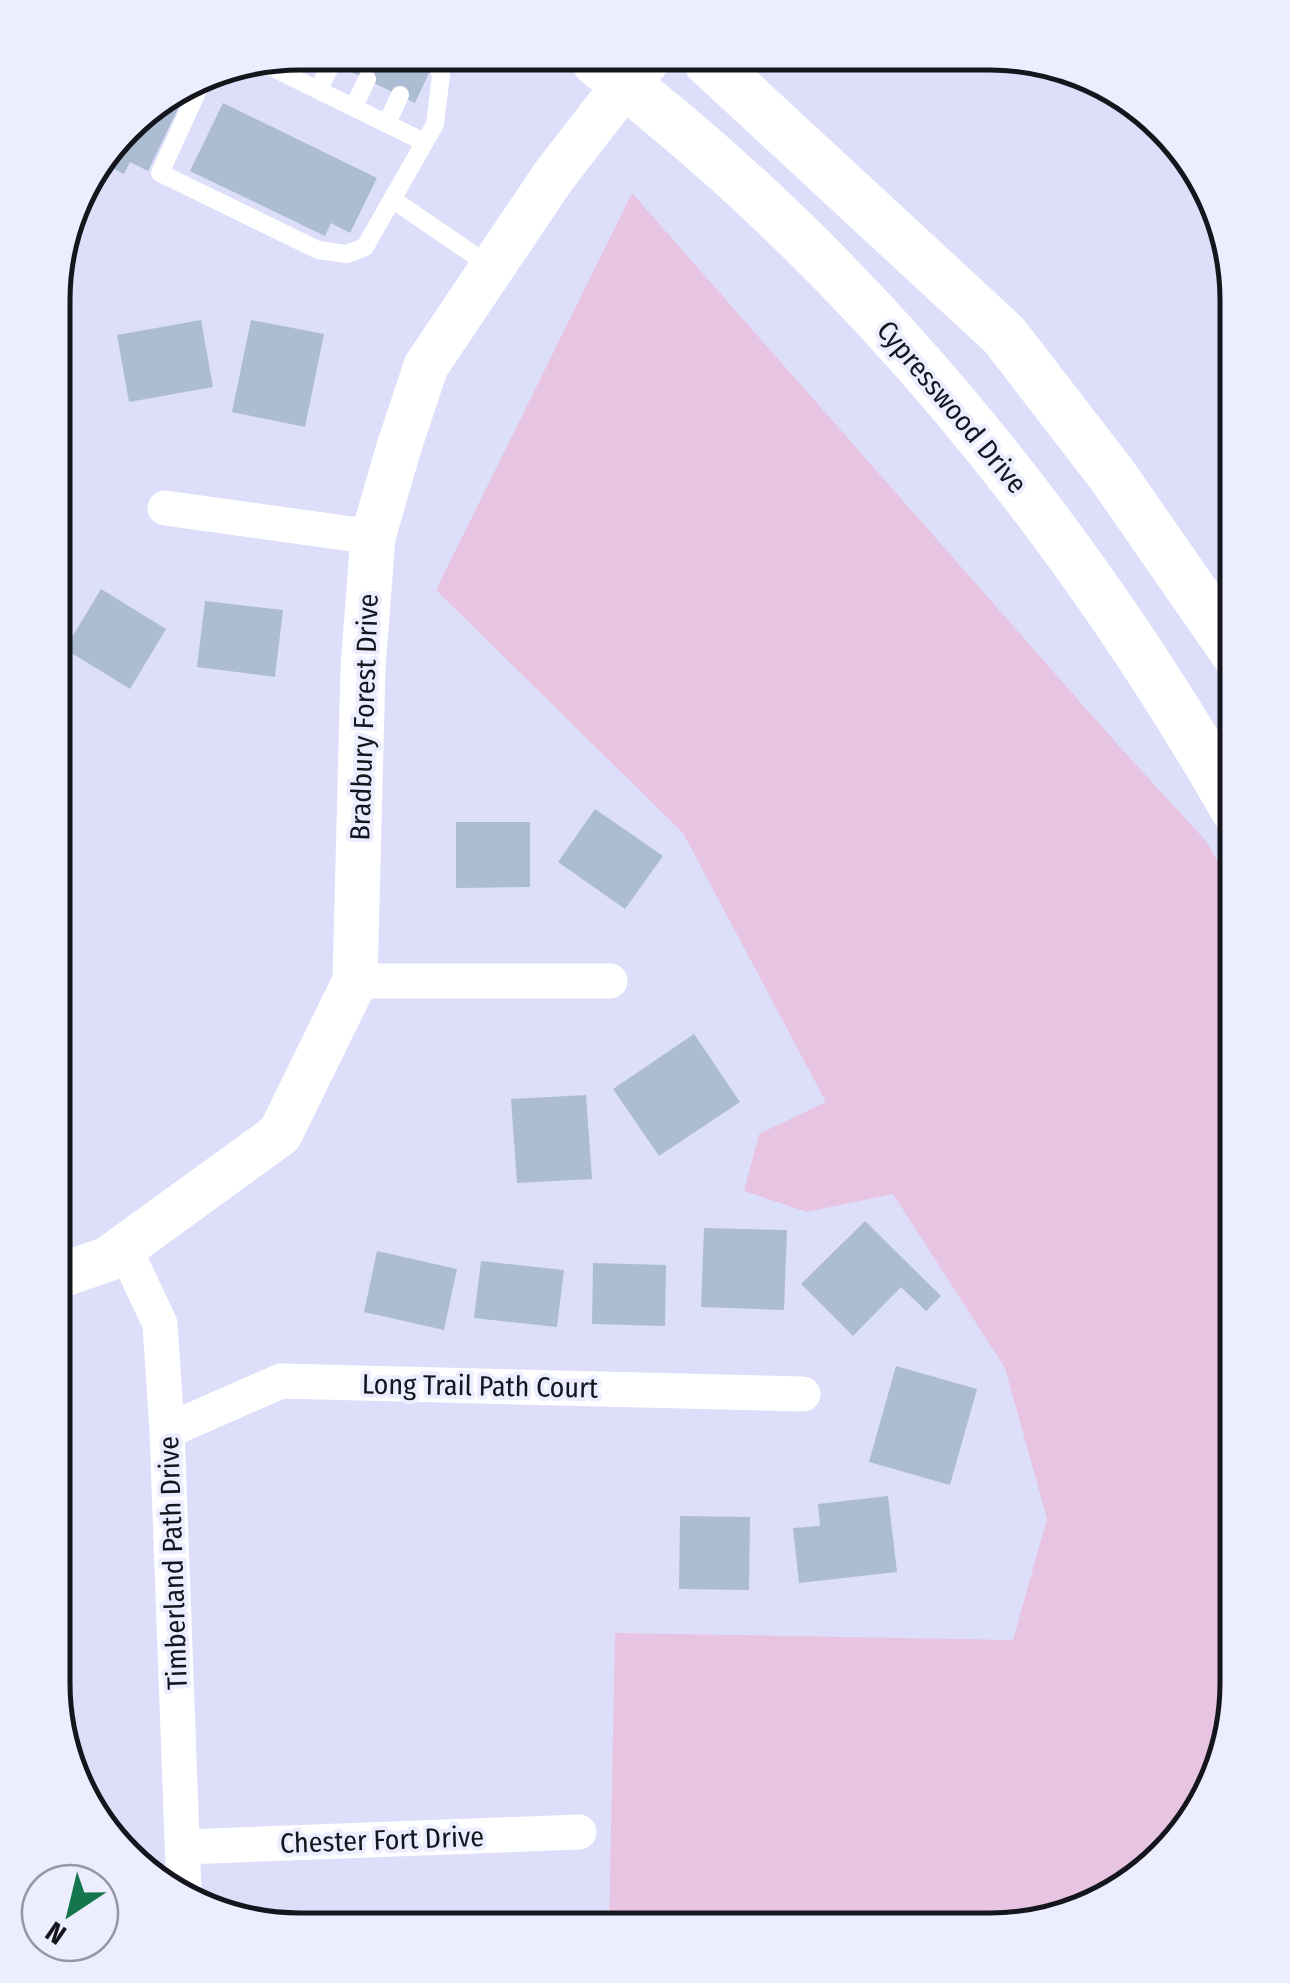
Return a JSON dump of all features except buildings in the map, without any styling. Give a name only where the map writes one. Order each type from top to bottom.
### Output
[{"type":"main road","name":"Cypresswood Drive","points":[[624,70],[854,294],[951,402],[1042,514],[1126,632],[1220,782]]},
{"type":"main road","points":[[718,70],[1004,336],[1112,475],[1220,631]]},
{"type":"main road","points":[[1042,514],[1112,475]]},
{"type":"street","name":"Bradbury Forest Drive","points":[[70,1272],[108,1260],[280,1134],[356,981],[363,668],[373,537],[426,366],[622,70]]},
{"type":"street","points":[[165,508],[373,537]]},
{"type":"street","points":[[356,981],[610,981]]},
{"type":"street","name":"Timberland Path Drive","points":[[108,1260],[131,1262],[160,1324],[184,1881]]},
{"type":"street","name":"Long Trail Path Court","points":[[167,1431],[281,1381],[804,1394]]},
{"type":"street","name":"Chester Fort Drive","points":[[184,1848],[579,1832]]},
{"type":"lane","points":[[282,70],[424,142]]},
{"type":"lane","points":[[318,90],[328,70]]},
{"type":"lane","points":[[195,96],[160,172],[318,250],[347,254],[365,247],[435,124],[439,70]]},
{"type":"lane","points":[[354,107],[367,79]]},
{"type":"lane","points":[[387,123],[400,95]]},
{"type":"lane","points":[[392,199],[491,267]]},
{"type":"shaded area","points":[[632,193],[1206,841],[1220,865],[1220,1698],[1208,1757],[1181,1811],[1142,1856],[1092,1889],[1035,1909],[990,1913],[609,1913],[615,1633],[1013,1640],[1047,1519],[1005,1368],[893,1194],[807,1212],[744,1191],[759,1134],[826,1102],[683,833],[436,590]]}]
